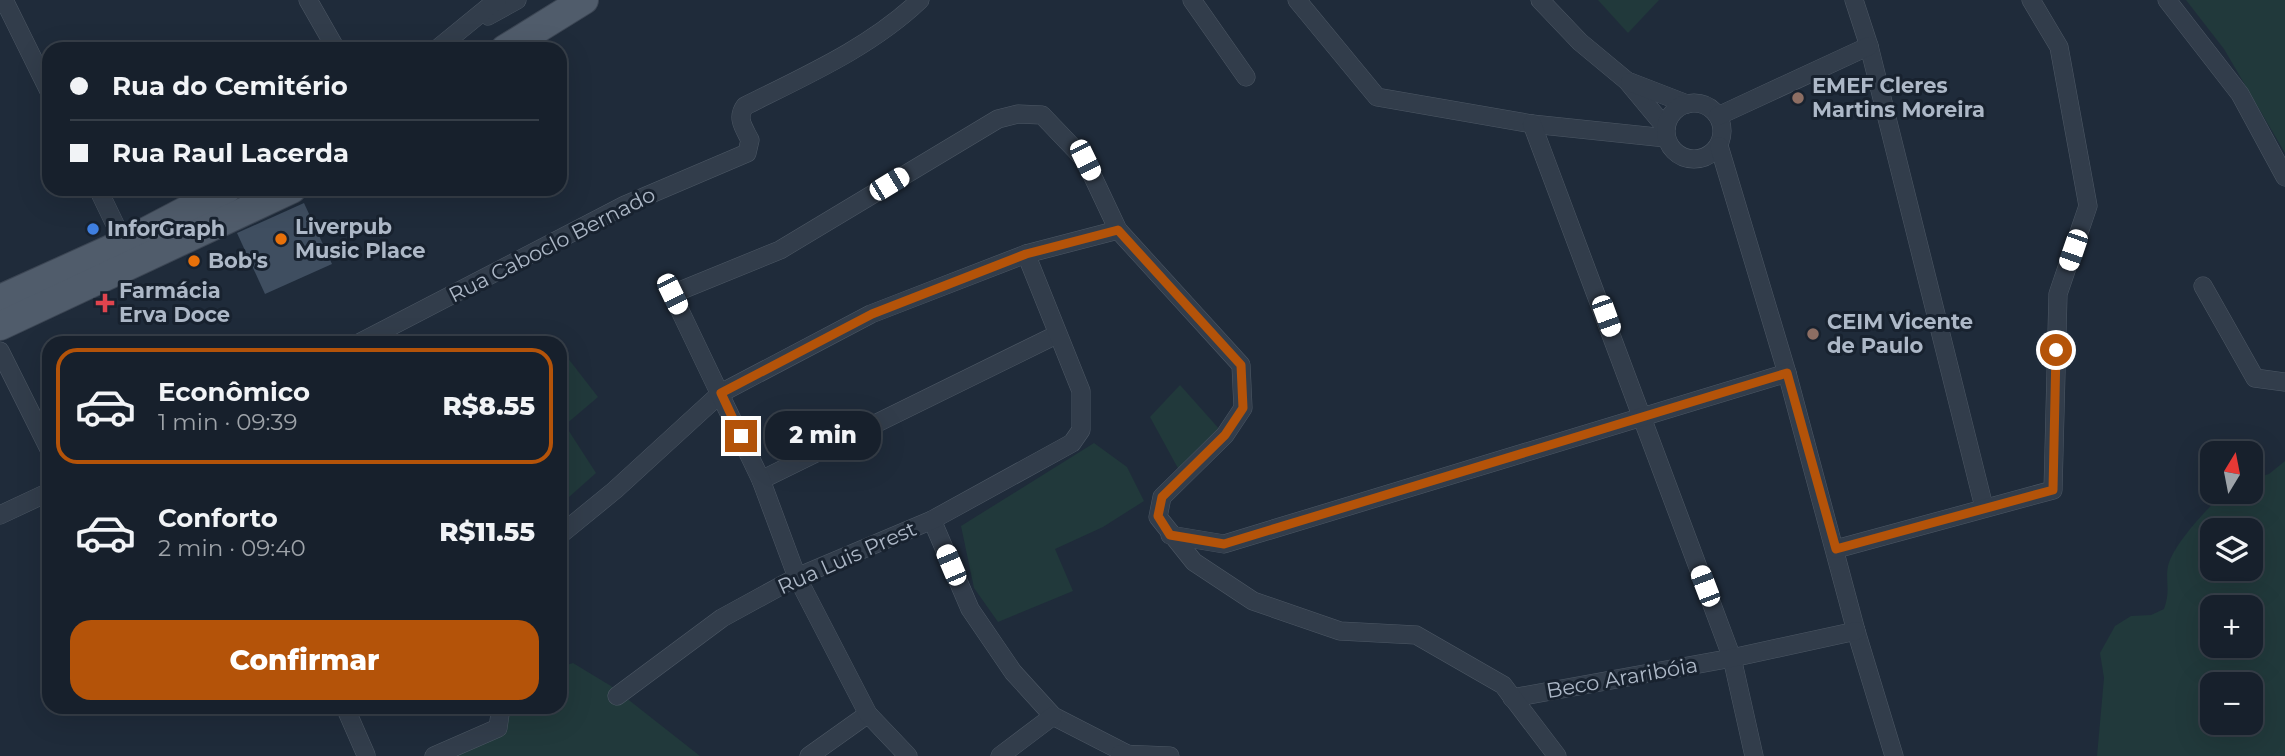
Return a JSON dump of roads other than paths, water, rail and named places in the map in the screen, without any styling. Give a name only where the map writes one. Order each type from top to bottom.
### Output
[{"type":"main road","points":[[516,42],[584,0]]},
{"type":"main road","points":[[0,299],[124,243],[214,196]]},
{"type":"main road","points":[[0,326],[272,196]]},
{"type":"street","points":[[4,0],[42,78]]},
{"type":"street","points":[[308,0],[332,42]]},
{"type":"street","points":[[446,42],[497,0]]},
{"type":"street","points":[[464,29],[517,0]]},
{"type":"street","name":"Rua Caboclo Bernado","points":[[372,336],[625,205],[747,153],[750,140],[740,122],[740,112],[745,106],[830,64],[908,12],[920,0]]},
{"type":"street","points":[[1192,0],[1246,77]]},
{"type":"street","points":[[1297,0],[1377,97],[1532,124],[1666,133]]},
{"type":"street","points":[[1539,0],[1580,42],[1627,81],[1666,133],[1675,153],[1684,158],[1705,157],[1718,146],[1723,131],[1718,116],[1703,104],[1687,104],[1627,81]]},
{"type":"street","points":[[1854,0],[1869,46],[1984,507]]},
{"type":"street","points":[[1836,549],[2053,490],[2058,294],[2088,206],[2059,47],[2031,0]]},
{"type":"street","points":[[2167,0],[2240,94],[2285,177]]},
{"type":"street","points":[[1718,116],[1869,46]]},
{"type":"street","points":[[1666,133],[1673,112],[1687,104]]},
{"type":"street","points":[[908,756],[868,714],[797,577],[761,480],[672,294],[780,250],[998,119],[1018,114],[1042,115],[1085,160],[1118,230],[1241,365],[1243,408],[1225,435],[1162,497],[1158,516],[1170,535],[1194,562],[1253,601],[1340,631],[1416,635],[1503,685],[1556,756]]},
{"type":"street","points":[[1532,124],[1732,658],[1754,756]]},
{"type":"street","points":[[1718,146],[1787,373],[1856,631],[1894,756]]},
{"type":"street","points":[[100,196],[124,243]]},
{"type":"street","points":[[567,529],[615,491],[721,393],[872,314],[1026,254],[1118,230]]},
{"type":"street","points":[[761,480],[1056,335],[1026,254]]},
{"type":"street","points":[[2203,286],[2255,378],[2285,382]]},
{"type":"street","name":"Rua Luis Prest","points":[[617,696],[722,618],[797,577],[932,520],[1072,443],[1081,430],[1081,391],[1056,335]]},
{"type":"street","points":[[0,351],[42,435]]},
{"type":"street","points":[[1170,535],[1224,544],[1787,373]]},
{"type":"street","points":[[0,515],[42,495]]},
{"type":"street","points":[[932,520],[970,609],[1013,672],[1053,716],[1123,755],[1170,756]]},
{"type":"street","name":"Beco Araribóia","points":[[1512,698],[1732,658],[1856,631]]},
{"type":"street","points":[[348,714],[366,755]]},
{"type":"street","points":[[434,756],[498,728],[500,714]]},
{"type":"street","points":[[809,756],[868,714]]},
{"type":"street","points":[[1000,756],[1053,716]]},
{"type":"place","name":"EMEF Cleres Martins Moreira","points":[[1798,98]]},
{"type":"place","name":"InforGraph","points":[[93,229]]},
{"type":"place","name":"Liverpub Music Place","points":[[281,239]]},
{"type":"place","name":"Bob's","points":[[194,261]]},
{"type":"place","name":"Farmácia Erva Doce","points":[[105,303]]},
{"type":"place","name":"CEIM Vicente de Paulo","points":[[1813,334]]}]
